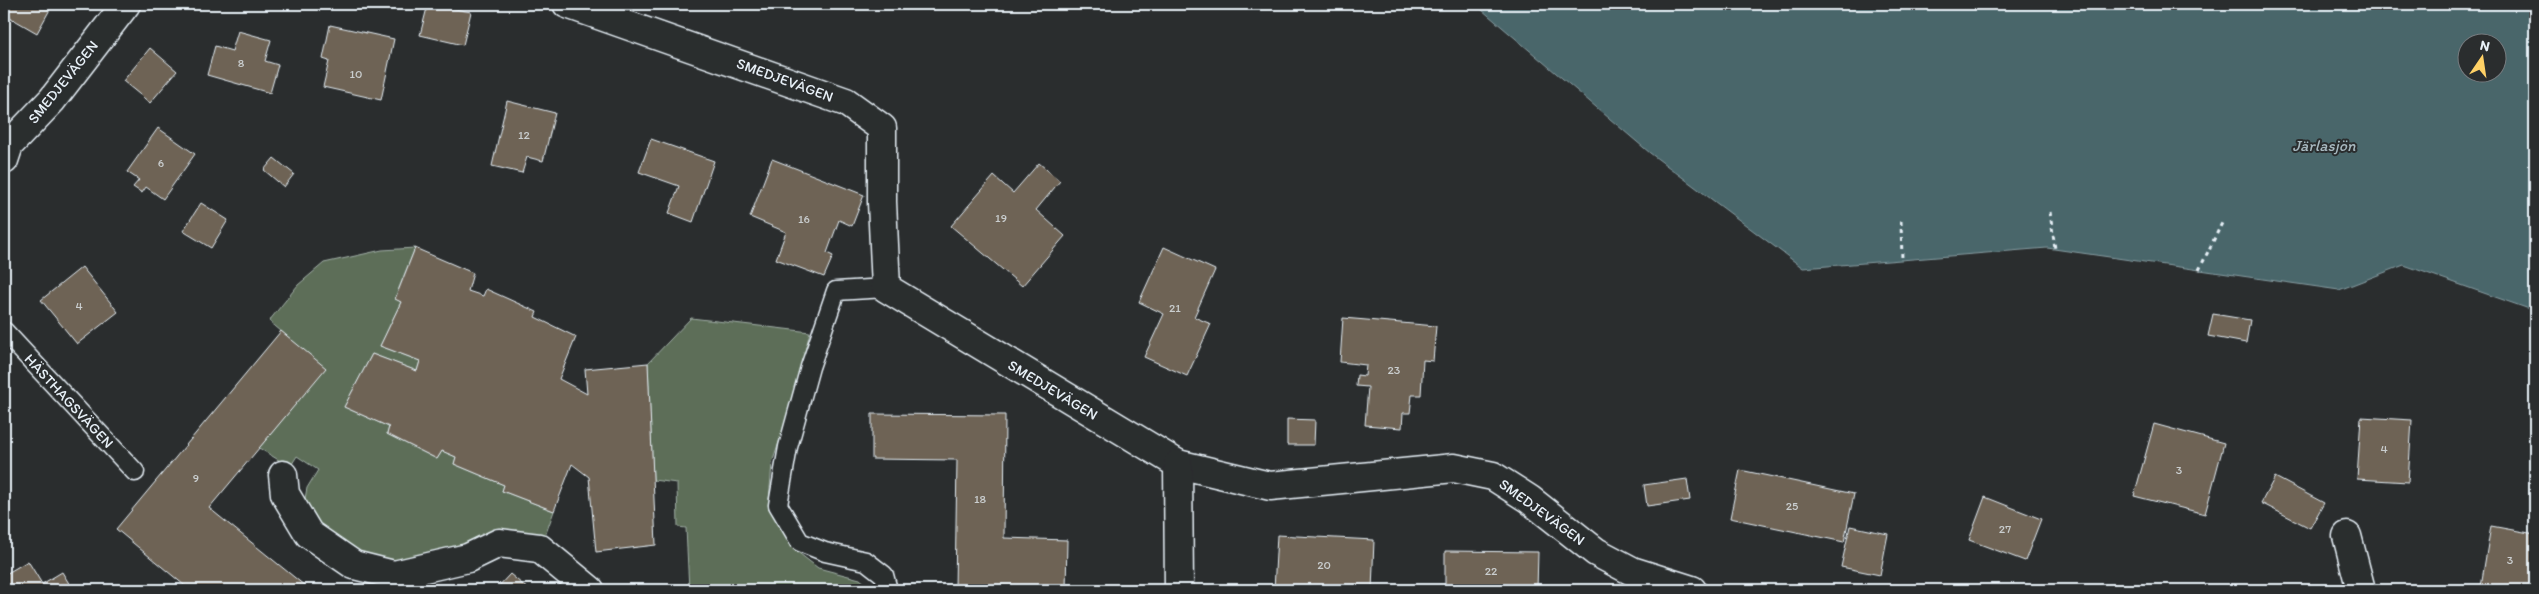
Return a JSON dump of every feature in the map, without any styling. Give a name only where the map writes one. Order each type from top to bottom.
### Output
[{"type":"street","name":"SMEDJEVÄGEN","points":[[4,160],[9,145],[52,100],[126,4]]},
{"type":"street","name":"SMEDJEVÄGEN","points":[[567,4],[846,102],[882,128],[882,202],[886,288],[1178,464],[1270,486],[1454,468],[1493,476],[1528,499],[1596,552],[1632,571],[1692,590]]},
{"type":"street","points":[[1178,464],[1179,590]]},
{"type":"street","points":[[283,475],[285,494],[309,534],[354,565],[394,575],[468,558],[499,543],[538,548],[590,590]]},
{"type":"street","points":[[2347,536],[2361,590]]},
{"type":"lane","points":[[886,288],[836,291],[807,376],[788,447],[778,505],[800,542],[825,552],[866,561],[884,575],[888,590]]},
{"type":"lane","name":"HÄSTHAGSVÄGEN","points":[[4,330],[135,472]]},
{"type":"path","points":[[2050,212],[2055,249]]},
{"type":"path","points":[[1901,221],[1902,260]]},
{"type":"path","points":[[2199,270],[2222,223]]},
{"type":"green space","points":[[415,248],[395,298],[401,302],[380,346],[420,361],[417,371],[372,354],[344,407],[389,427],[387,434],[437,459],[442,451],[456,457],[454,464],[504,485],[502,491],[554,511],[545,536],[517,531],[499,533],[475,543],[400,564],[371,560],[329,540],[304,504],[307,488],[318,470],[297,456],[290,467],[259,448],[325,368],[269,321],[298,285],[324,263],[382,250]]},
{"type":"green space","points":[[691,318],[810,332],[789,413],[772,463],[769,500],[778,524],[795,550],[818,568],[860,579],[873,590],[689,590],[686,528],[678,527],[677,483],[653,480],[648,363]]},
{"type":"water","name":"Järlasjön","points":[[1475,4],[2535,4],[2535,311],[2404,265],[2339,290],[2047,248],[1803,268],[1650,153]]},
{"type":"building","points":[[4,4],[53,4],[37,33],[4,14]]},
{"type":"building","points":[[428,4],[471,12],[463,45],[420,35]]},
{"type":"building","points":[[330,25],[394,39],[381,100],[323,87],[329,61],[323,59]]},
{"type":"building","points":[[238,31],[271,40],[265,61],[278,65],[270,93],[207,75],[215,46],[232,51]]},
{"type":"building","points":[[150,48],[177,71],[150,103],[123,81]]},
{"type":"building","points":[[507,101],[555,113],[543,161],[527,157],[522,173],[492,166]]},
{"type":"building","points":[[158,128],[195,154],[163,199],[146,187],[142,193],[133,187],[139,180],[127,172]]},
{"type":"building","points":[[651,139],[714,161],[693,222],[669,213],[679,186],[639,172]]},
{"type":"building","points":[[274,158],[294,174],[284,187],[264,170]]},
{"type":"building","points":[[772,159],[864,195],[852,226],[839,220],[827,253],[833,256],[824,277],[776,259],[786,232],[750,217]]},
{"type":"building","points":[[1039,163],[1060,181],[1036,210],[1065,236],[1022,286],[951,226],[994,176],[1013,193]]},
{"type":"building","points":[[201,203],[228,220],[211,248],[183,231]]},
{"type":"building","points":[[1164,247],[1215,270],[1194,317],[1211,324],[1187,376],[1144,357],[1164,314],[1139,302]]},
{"type":"building","points":[[415,248],[473,273],[468,291],[483,296],[486,289],[537,312],[535,317],[576,337],[559,379],[587,394],[585,369],[648,363],[656,545],[596,552],[589,477],[572,464],[554,511],[502,491],[504,485],[454,464],[456,457],[442,451],[437,459],[387,434],[389,427],[344,407],[372,354],[417,371],[420,361],[380,346],[401,302],[395,299]]},
{"type":"building","points":[[82,267],[118,312],[77,344],[41,300]]},
{"type":"building","points":[[2213,314],[2250,320],[2246,343],[2208,336]]},
{"type":"building","points":[[1343,318],[1436,326],[1433,361],[1423,360],[1421,395],[1412,395],[1410,413],[1403,413],[1402,428],[1365,425],[1368,387],[1356,386],[1357,375],[1365,376],[1366,365],[1340,362]]},
{"type":"building","points":[[281,331],[326,368],[209,508],[310,590],[190,590],[116,529]]},
{"type":"building","points":[[872,414],[1005,415],[1004,538],[1067,540],[1066,590],[955,590],[957,460],[872,459]]},
{"type":"building","points":[[2361,417],[2412,420],[2408,482],[2357,479]]},
{"type":"building","points":[[1287,419],[1315,420],[1314,445],[1287,445]]},
{"type":"building","points":[[2154,424],[2224,443],[2205,514],[2134,496]]},
{"type":"building","points":[[1740,470],[1854,494],[1844,542],[1730,518]]},
{"type":"building","points":[[2275,477],[2324,503],[2310,528],[2261,503]]},
{"type":"building","points":[[1687,479],[1690,500],[1647,506],[1644,485]]},
{"type":"building","points":[[1985,497],[2041,519],[2025,561],[1969,540]]},
{"type":"building","points":[[1850,526],[1888,534],[1880,575],[1841,567]]},
{"type":"building","points":[[2491,526],[2535,534],[2535,590],[2505,590],[2481,586]]},
{"type":"building","points":[[1277,535],[1374,540],[1372,590],[1274,590]]},
{"type":"building","points":[[1445,551],[1538,552],[1537,590],[1445,590]]},
{"type":"building","points":[[28,561],[42,584],[62,572],[73,590],[8,590],[4,583],[4,575]]},
{"type":"building","points":[[510,574],[529,590],[495,590]]}]
